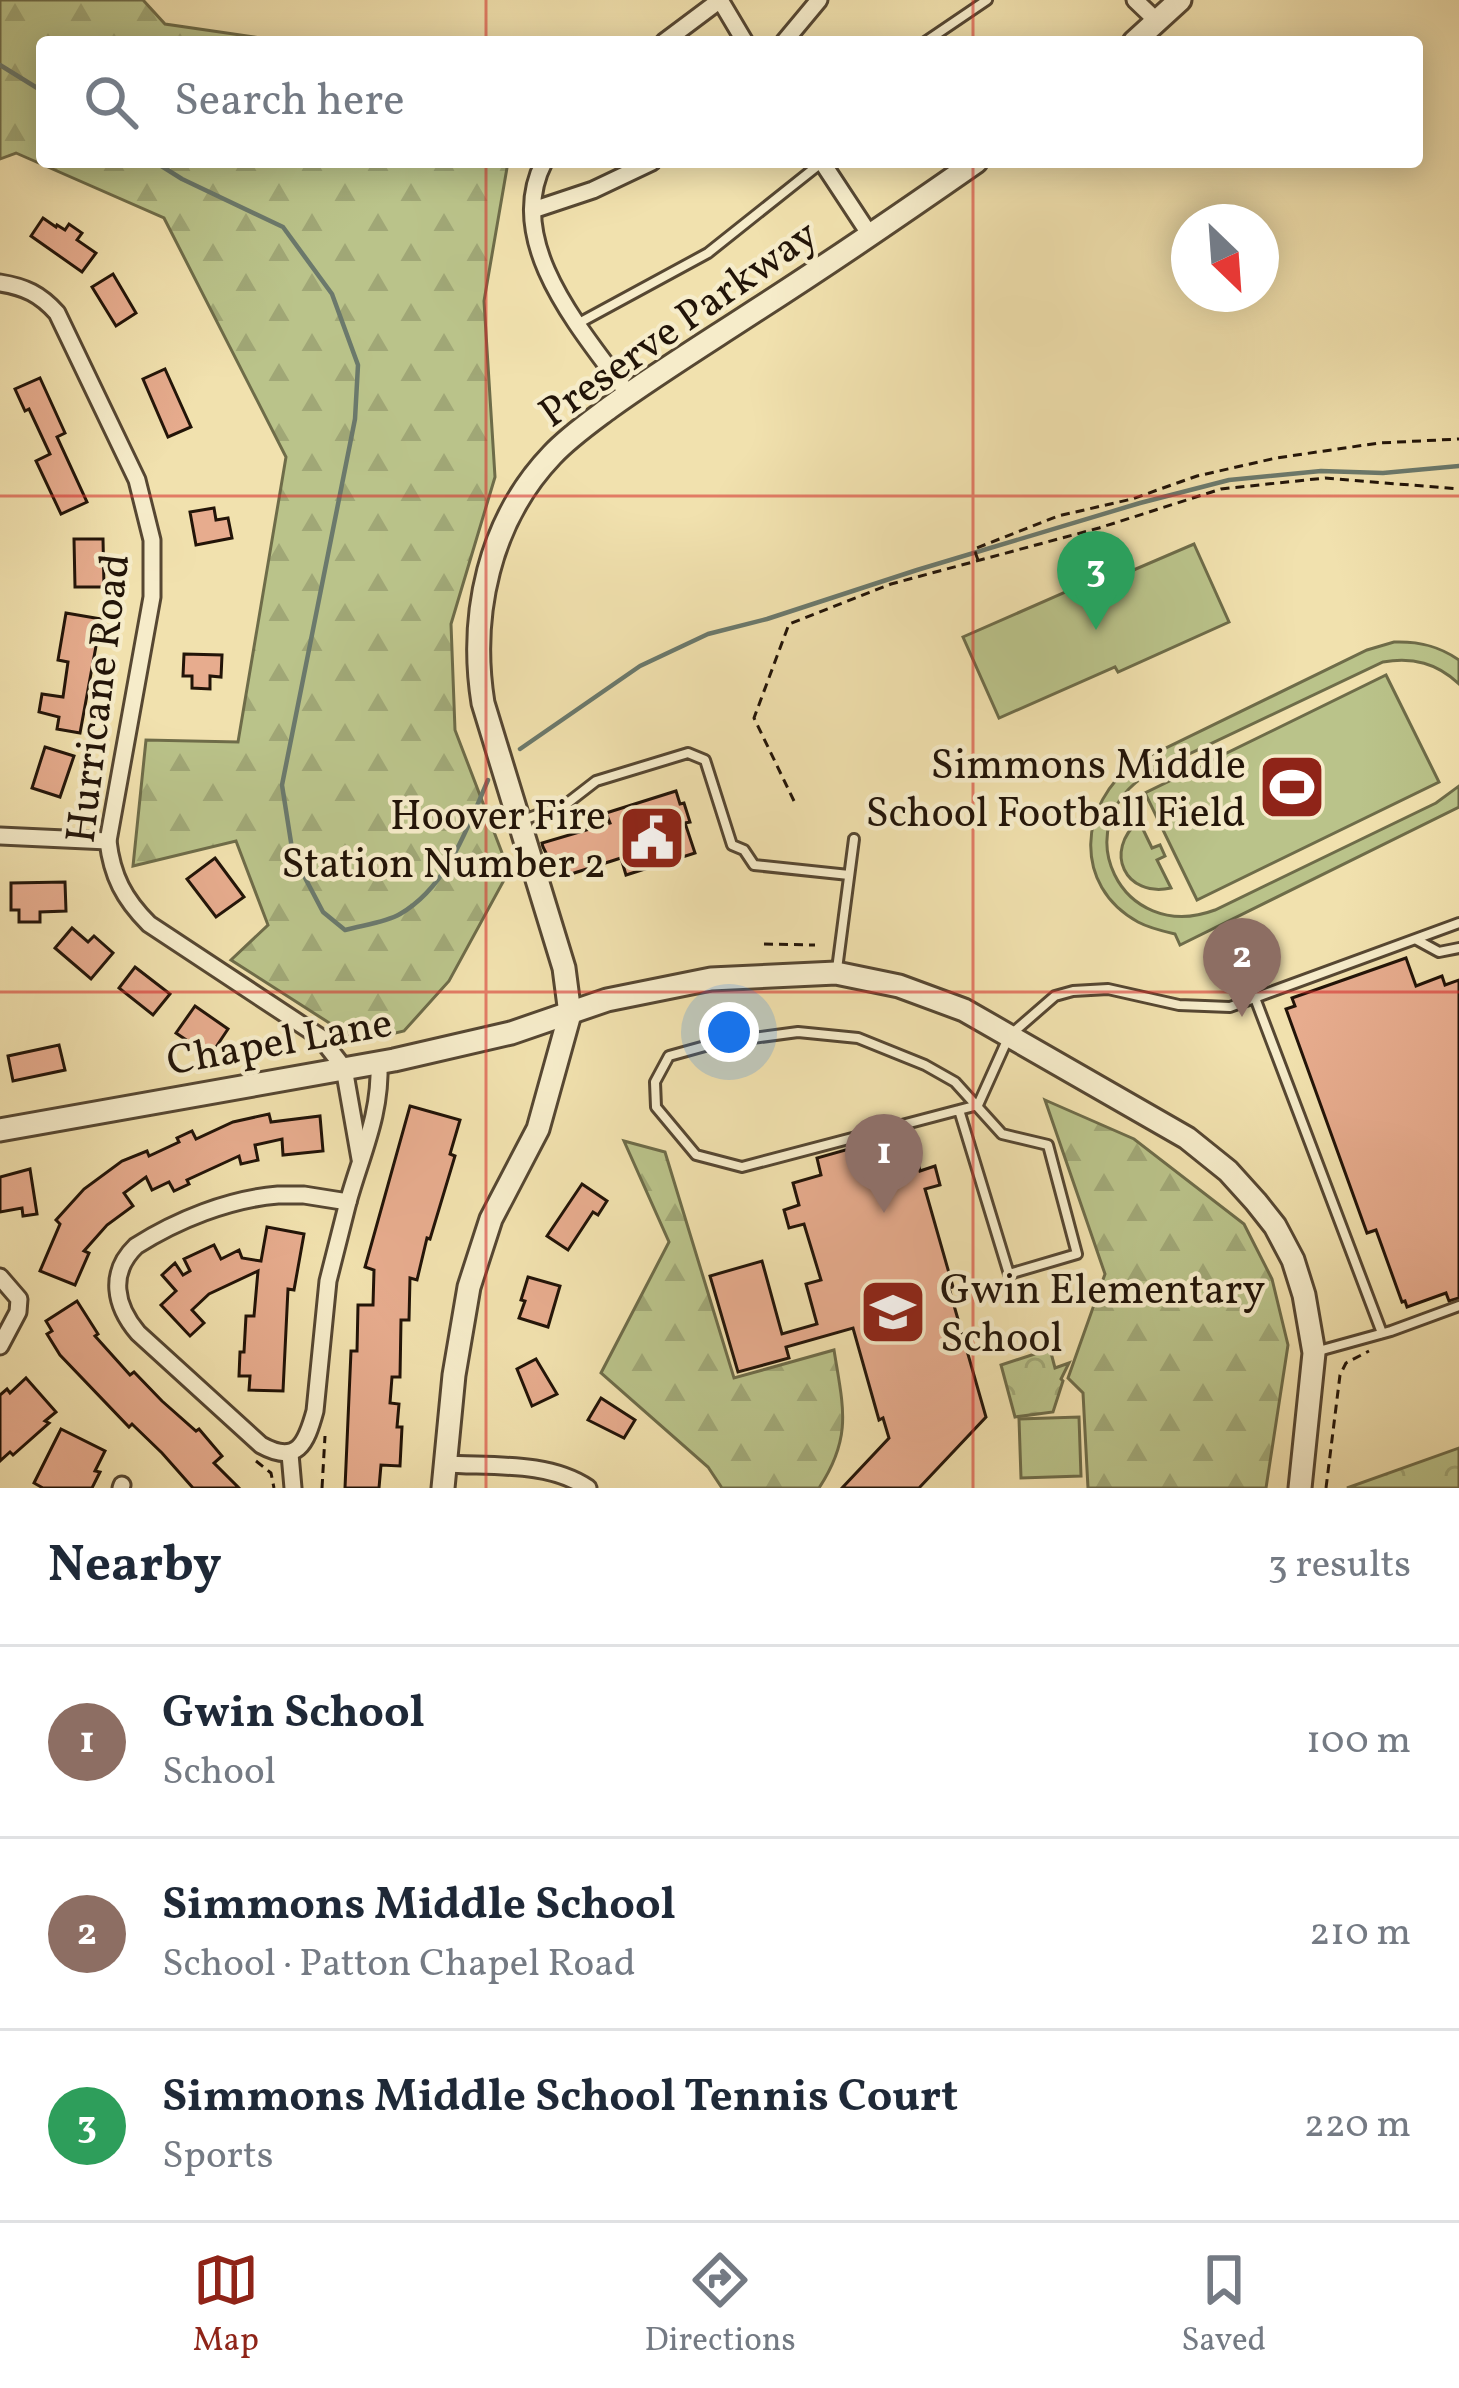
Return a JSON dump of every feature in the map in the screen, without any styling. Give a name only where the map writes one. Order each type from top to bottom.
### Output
[{"type":"street","points":[[672,36],[720,0],[741,36]]},
{"type":"street","points":[[789,36],[819,0]]},
{"type":"street","points":[[1135,0],[1158,22]]},
{"type":"street","points":[[1141,36],[1180,0]]},
{"type":"street","points":[[541,168],[533,210],[538,252],[562,302],[628,394]]},
{"type":"street","points":[[533,210],[639,168]]},
{"type":"street","points":[[826,168],[870,235]]},
{"type":"street","name":"Preserve Parkway","points":[[570,1014],[564,968],[483,703],[478,670],[478,621],[486,576],[508,518],[550,456],[576,432],[967,168]]},
{"type":"street","name":"Hurricane Road","points":[[0,283],[43,296],[57,313],[137,480],[152,540],[152,597],[108,841],[122,893],[149,924],[320,1037],[344,1068]]},
{"type":"street","points":[[0,836],[108,841]]},
{"type":"street","name":"Chapel Lane","points":[[0,1130],[379,1062],[511,1033],[607,1000],[711,979],[836,973],[899,986],[964,1010],[1187,1138],[1228,1171],[1275,1226],[1304,1295],[1314,1353],[1300,1488]]},
{"type":"street","points":[[443,1488],[454,1376],[478,1252],[490,1219],[538,1129],[570,1014]]},
{"type":"street","points":[[348,1202],[304,1195],[250,1197],[149,1238],[125,1256],[120,1269],[118,1299],[123,1315],[138,1333],[261,1445],[277,1454],[290,1454],[310,1432],[328,1281],[373,1127],[379,1062]]},
{"type":"street","points":[[344,1068],[360,1159]]},
{"type":"street","points":[[0,1277],[19,1299],[18,1312],[0,1346]]},
{"type":"street","points":[[290,1454],[293,1488]]},
{"type":"street","points":[[446,1465],[540,1469],[566,1475],[588,1488]]},
{"type":"lane","points":[[934,36],[987,0]]},
{"type":"lane","points":[[578,324],[708,253],[814,168]]},
{"type":"lane","points":[[519,821],[566,805],[596,781],[688,753],[705,760],[732,845],[744,850],[754,865],[849,875]]},
{"type":"lane","points":[[836,973],[854,839]]},
{"type":"lane","points":[[978,1105],[1009,1036],[1055,996],[1108,988],[1179,1005],[1230,1007],[1459,923]]},
{"type":"lane","points":[[1415,939],[1438,952],[1459,948]]},
{"type":"lane","points":[[1255,998],[1382,1333]]},
{"type":"lane","points":[[959,1109],[1009,1274],[1077,1254],[1048,1145],[1002,1134],[978,1105],[955,1082],[925,1065],[858,1038],[799,1032],[716,1043],[669,1056],[655,1082],[656,1107],[696,1156],[742,1166],[959,1109],[978,1105]]},
{"type":"lane","points":[[1314,1353],[1459,1306]]},
{"type":"path","points":[[978,560],[974,549],[1058,516],[1132,499],[1197,476],[1378,442],[1459,439]]},
{"type":"path","points":[[794,801],[754,718],[789,624],[891,584],[1099,528],[1220,489],[1325,478],[1459,489]]},
{"type":"path","points":[[764,944],[815,945]]},
{"type":"path","points":[[1326,1488],[1340,1375],[1346,1363],[1375,1348]]},
{"type":"path","points":[[322,1488],[325,1433]]},
{"type":"path","points":[[254,1457],[271,1473],[274,1488]]},
{"type":"green space","points":[[0,0],[143,0],[165,24],[248,36],[36,36],[36,162],[16,153],[0,159]]},
{"type":"green space","points":[[50,168],[507,168],[484,301],[495,477],[451,624],[455,730],[509,871],[449,981],[404,1031],[359,1042],[231,960],[268,925],[236,841],[133,866],[146,740],[238,742],[286,457],[164,218]]},
{"type":"green space","points":[[1194,544],[1229,622],[999,718],[963,637],[1077,587],[1080,593]]},
{"type":"green space","points":[[1394,642],[1428,645],[1459,660],[1459,684],[1424,663],[1383,662],[1149,773],[1123,796],[1110,822],[1107,849],[1114,874],[1130,896],[1153,911],[1182,916],[1215,910],[1436,803],[1459,786],[1459,807],[1180,945],[1175,934],[1142,924],[1117,906],[1102,888],[1091,844],[1094,821],[1116,780],[1135,763],[1367,650]]},
{"type":"green space","name":"Simmons Middle School Football Field","points":[[1386,675],[1439,782],[1197,900],[1145,793]]},
{"type":"green space","points":[[1139,821],[1152,848],[1160,845],[1165,856],[1157,860],[1171,888],[1142,886],[1124,870],[1122,846]]},
{"type":"green space","points":[[1045,1100],[1134,1139],[1244,1224],[1272,1279],[1288,1345],[1266,1488],[1088,1488],[1083,1393],[1068,1378],[1105,1274]]},
{"type":"green space","points":[[624,1141],[665,1152],[734,1378],[834,1350],[843,1421],[837,1453],[819,1488],[722,1488],[708,1467],[601,1373],[669,1242]]},
{"type":"green space","points":[[1050,1349],[1055,1368],[1069,1363],[1053,1412],[1015,1417],[1001,1365]]},
{"type":"green space","points":[[1079,1417],[1081,1476],[1021,1478],[1019,1419]]},
{"type":"green space","points":[[1459,1448],[1459,1488],[1347,1488]]},
{"type":"building","points":[[43,218],[65,230],[69,224],[82,233],[77,240],[96,253],[82,272],[31,236]]},
{"type":"building","points":[[113,274],[136,313],[116,326],[92,287]]},
{"type":"building","points":[[165,369],[191,427],[168,437],[143,379]]},
{"type":"building","points":[[40,378],[65,433],[57,437],[87,502],[61,514],[36,461],[50,454],[15,389]]},
{"type":"building","points":[[214,508],[216,520],[228,518],[232,538],[196,545],[190,512]]},
{"type":"building","points":[[74,539],[103,539],[104,587],[75,587]]},
{"type":"building","points":[[66,613],[101,619],[80,733],[57,729],[59,717],[39,712],[42,694],[63,697],[68,662],[58,660]]},
{"type":"building","points":[[184,654],[222,655],[221,677],[210,676],[210,689],[192,688],[192,676],[183,676]]},
{"type":"building","points":[[45,747],[74,756],[60,797],[32,788]]},
{"type":"building","name":"Hoover Fire Station Number 2","points":[[676,791],[690,822],[685,823],[695,853],[626,875],[621,858],[568,875],[543,847],[542,843],[610,823],[606,813]]},
{"type":"building","points":[[215,858],[244,897],[216,917],[187,879]]},
{"type":"building","points":[[65,882],[66,911],[40,912],[40,922],[19,922],[19,910],[11,910],[11,883]]},
{"type":"building","points":[[72,928],[88,942],[94,936],[113,953],[91,979],[55,948]]},
{"type":"building","points":[[1406,958],[1416,986],[1442,976],[1445,985],[1459,980],[1459,1298],[1449,1301],[1446,1293],[1407,1307],[1376,1230],[1367,1233],[1286,1009],[1295,1006],[1292,998]]},
{"type":"building","points":[[135,967],[170,994],[153,1015],[119,988]]},
{"type":"building","points":[[195,1006],[228,1029],[210,1056],[176,1033]]},
{"type":"building","points":[[59,1045],[65,1070],[13,1081],[8,1056]]},
{"type":"building","points":[[410,1106],[460,1120],[450,1154],[455,1156],[417,1280],[410,1278],[409,1320],[401,1320],[400,1377],[392,1377],[390,1403],[399,1404],[400,1466],[381,1465],[379,1488],[345,1488],[351,1351],[357,1351],[358,1305],[373,1305],[374,1270],[365,1267]]},
{"type":"building","points":[[269,1114],[271,1122],[320,1116],[323,1151],[283,1155],[282,1139],[255,1145],[258,1160],[241,1164],[239,1156],[174,1191],[169,1182],[152,1190],[146,1177],[124,1193],[133,1206],[84,1251],[89,1253],[75,1285],[40,1271],[60,1224],[56,1220],[84,1189],[122,1161],[147,1151],[149,1156],[192,1131],[196,1139],[233,1122]]},
{"type":"building","name":"Gwin Elementary School","points":[[881,1143],[885,1157],[914,1148],[920,1171],[935,1166],[940,1185],[925,1189],[986,1417],[919,1488],[842,1488],[889,1438],[883,1418],[879,1420],[853,1328],[786,1347],[789,1358],[738,1372],[710,1276],[762,1261],[782,1334],[817,1324],[806,1284],[821,1280],[804,1224],[789,1228],[784,1210],[799,1205],[793,1183],[821,1175],[817,1158]]},
{"type":"building","points":[[30,1169],[37,1214],[23,1216],[22,1208],[0,1212],[0,1177]]},
{"type":"building","points":[[582,1184],[607,1201],[598,1215],[593,1212],[568,1250],[547,1236]]},
{"type":"building","points":[[267,1227],[304,1234],[294,1290],[288,1289],[283,1391],[249,1390],[250,1376],[239,1376],[246,1316],[254,1316],[258,1271],[209,1294],[192,1310],[204,1323],[190,1336],[161,1305],[176,1291],[162,1275],[175,1263],[183,1275],[190,1271],[184,1259],[214,1245],[221,1259],[239,1250],[242,1258],[261,1261]]},
{"type":"building","points":[[528,1277],[560,1286],[548,1327],[519,1318]]},
{"type":"building","points":[[77,1301],[95,1336],[130,1375],[134,1372],[199,1429],[222,1456],[214,1463],[239,1488],[193,1488],[60,1355],[47,1334],[52,1331],[46,1321]]},
{"type":"building","points":[[536,1359],[557,1394],[532,1406],[517,1369]]},
{"type":"building","points":[[26,1378],[56,1412],[13,1455],[10,1452],[0,1461],[0,1395],[7,1389],[10,1393]]},
{"type":"building","points":[[601,1398],[635,1420],[624,1438],[588,1420]]},
{"type":"building","points":[[61,1429],[105,1451],[92,1488],[43,1488],[34,1483]]},
{"type":"waterway","points":[[0,65],[36,87]]},
{"type":"waterway","points":[[165,168],[283,227],[332,294],[358,365],[355,419],[282,785],[293,855],[323,912],[345,930],[394,917],[417,902],[454,855],[488,780]]},
{"type":"waterway","points":[[520,749],[640,666],[708,634],[917,570],[1229,480],[1459,466]]},
{"type":"place","name":"Simmons Middle School Tennis Court","points":[[1096,630]]},
{"type":"place","name":"Simmons Middle School Football Field","points":[[1292,787]]},
{"type":"place","name":"Hoover Fire Station Number 2","points":[[652,838]]},
{"type":"place","name":"Simmons Middle School","points":[[1242,1017]]},
{"type":"place","name":"Gwin School","points":[[884,1213]]},
{"type":"place","name":"Gwin Elementary School","points":[[893,1312]]}]
